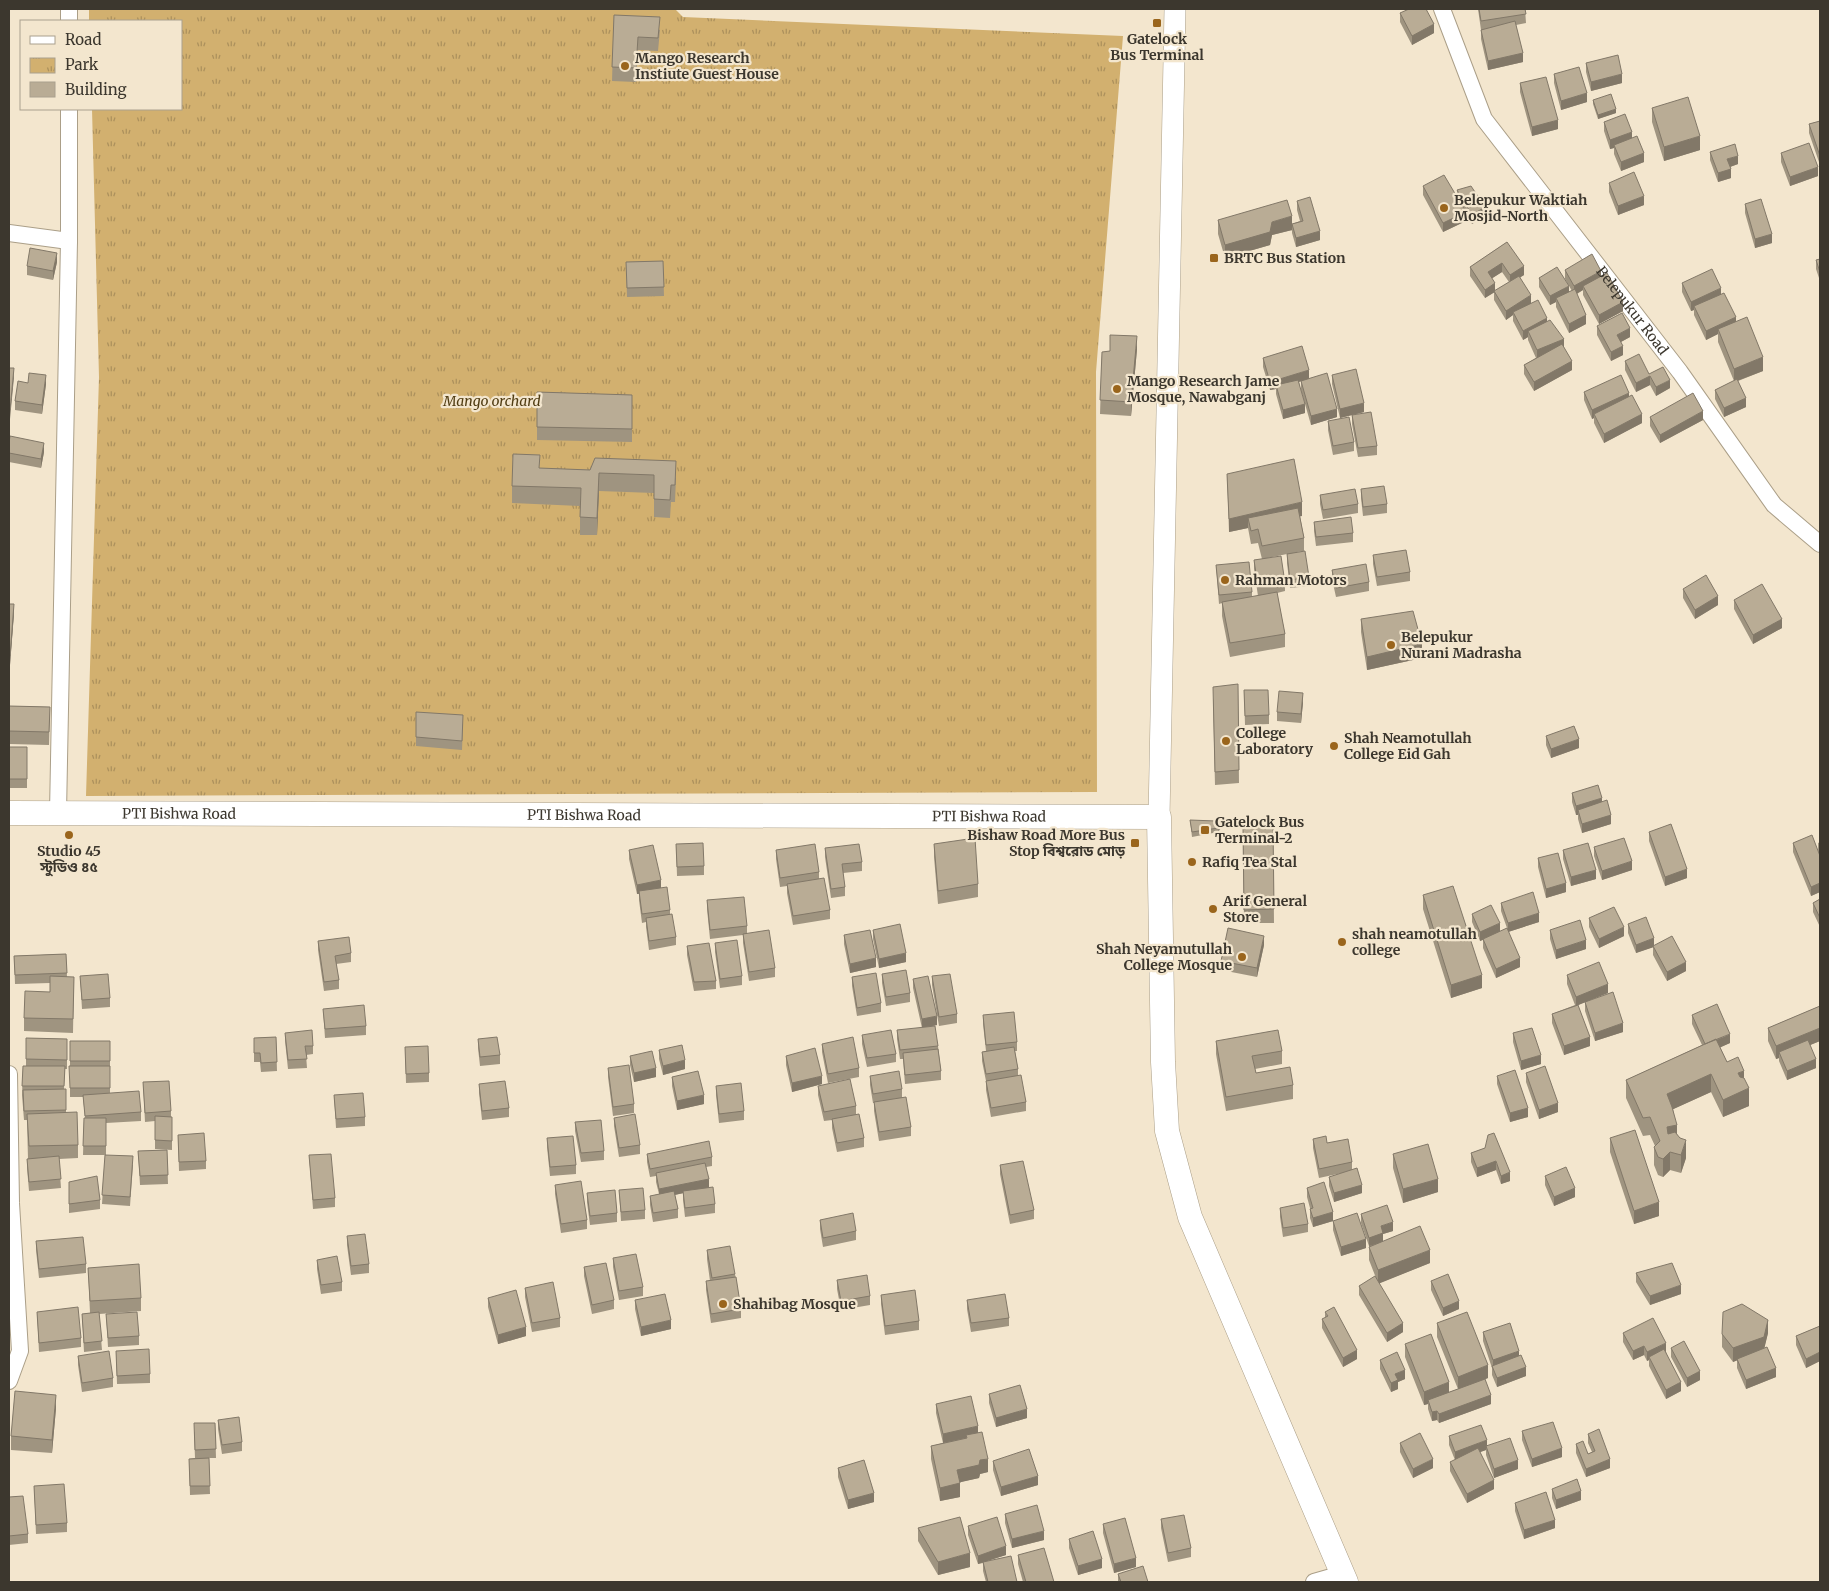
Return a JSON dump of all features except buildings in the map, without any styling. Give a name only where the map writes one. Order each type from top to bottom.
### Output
[{"type":"highway","name":"PTI Bishwa Road","points":[[9,813],[1159,817]]},
{"type":"highway","points":[[1159,817],[1163,1062],[1167,1131],[1190,1217],[1344,1578]]},
{"type":"main road","points":[[1159,817],[1175,9]]},
{"type":"street","name":"Belepukur Road","points":[[1442,9],[1484,119],[1680,372],[1774,505],[1820,544]]},
{"type":"street","points":[[58,813],[69,241],[69,110]]},
{"type":"street","points":[[9,233],[69,241]]},
{"type":"street","points":[[9,1074],[11,1203],[20,1351],[9,1381]]},
{"type":"street","points":[[1314,1582],[1344,1578]]},
{"type":"green space","name":"Mango orchard","points":[[89,9],[675,9],[683,17],[1123,36],[1096,372],[1097,792],[86,796],[99,377],[92,110],[182,110],[182,20],[89,20]]},
{"type":"place","name":"Gatelock Bus Terminal","points":[[1157,23]]},
{"type":"place","name":"Mango Research Instiute Guest House","points":[[625,66]]},
{"type":"place","name":"Belepukur Waktiah Mosjid-North","points":[[1444,208]]},
{"type":"place","name":"BRTC Bus Station","points":[[1214,258]]},
{"type":"place","name":"Mango Research Jame Mosque, Nawabganj","points":[[1117,389]]},
{"type":"place","name":"Rahman Motors","points":[[1225,580]]},
{"type":"place","name":"Belepukur Nurani Madrasha","points":[[1391,645]]},
{"type":"place","name":"College Laboratory","points":[[1226,741]]},
{"type":"place","name":"Shah Neamotullah College Eid Gah","points":[[1334,746]]},
{"type":"place","name":"Gatelock Bus Terminal-2","points":[[1205,830]]},
{"type":"place","name":"Studio 45 স্টুডিও ৪৫","points":[[69,835]]},
{"type":"place","name":"Bishaw Road More Bus Stop বিশ্বরোড মোড়","points":[[1135,843]]},
{"type":"place","name":"Rafiq Tea Stal","points":[[1192,862]]},
{"type":"place","name":"Arif General Store","points":[[1213,909]]},
{"type":"place","name":"shah neamotullah college","points":[[1342,942]]},
{"type":"place","name":"Shah Neyamutullah College Mosque","points":[[1242,957]]},
{"type":"place","name":"Shahibag Mosque","points":[[723,1304]]}]
